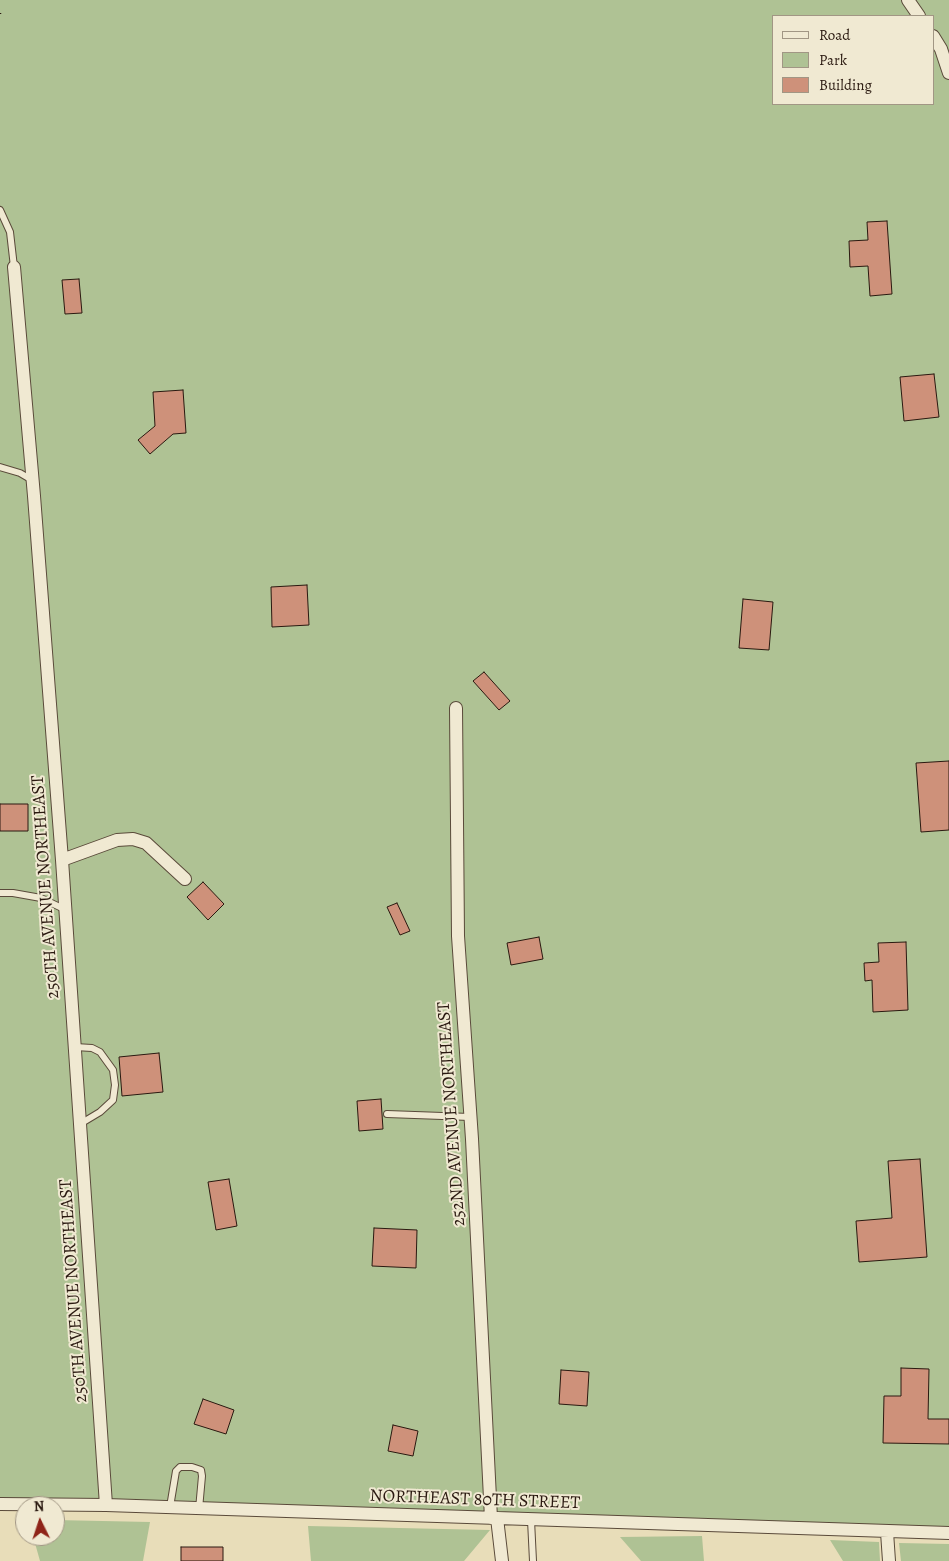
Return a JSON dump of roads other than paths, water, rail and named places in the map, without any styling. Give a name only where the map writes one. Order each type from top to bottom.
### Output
[{"type":"street","points":[[908,0],[918,15]]},
{"type":"street","points":[[934,38],[941,49],[949,73]]},
{"type":"street","name":"250TH AVENUE NORTHEAST","points":[[14,267],[33,481],[66,910],[106,1505]]},
{"type":"street","name":"252ND AVENUE NORTHEAST","points":[[456,708],[458,936],[494,1518],[502,1561]]},
{"type":"street","points":[[62,860],[117,840],[133,839],[146,844],[185,879]]},
{"type":"street","name":"NORTHEAST 80TH STREET","points":[[0,1504],[106,1505],[949,1533]]},
{"type":"street","points":[[887,1532],[889,1561]]},
{"type":"lane","points":[[0,210],[10,232],[14,267]]},
{"type":"lane","points":[[0,467],[20,473],[33,481]]},
{"type":"lane","points":[[0,893],[13,893],[40,898],[66,910]]},
{"type":"lane","points":[[75,1047],[92,1048],[100,1052],[113,1070],[115,1085],[113,1100],[100,1112],[80,1124]]},
{"type":"lane","points":[[387,1114],[470,1117]]},
{"type":"lane","points":[[170,1508],[176,1470],[180,1466],[201,1470],[199,1508]]},
{"type":"lane","points":[[530,1520],[533,1561]]}]
